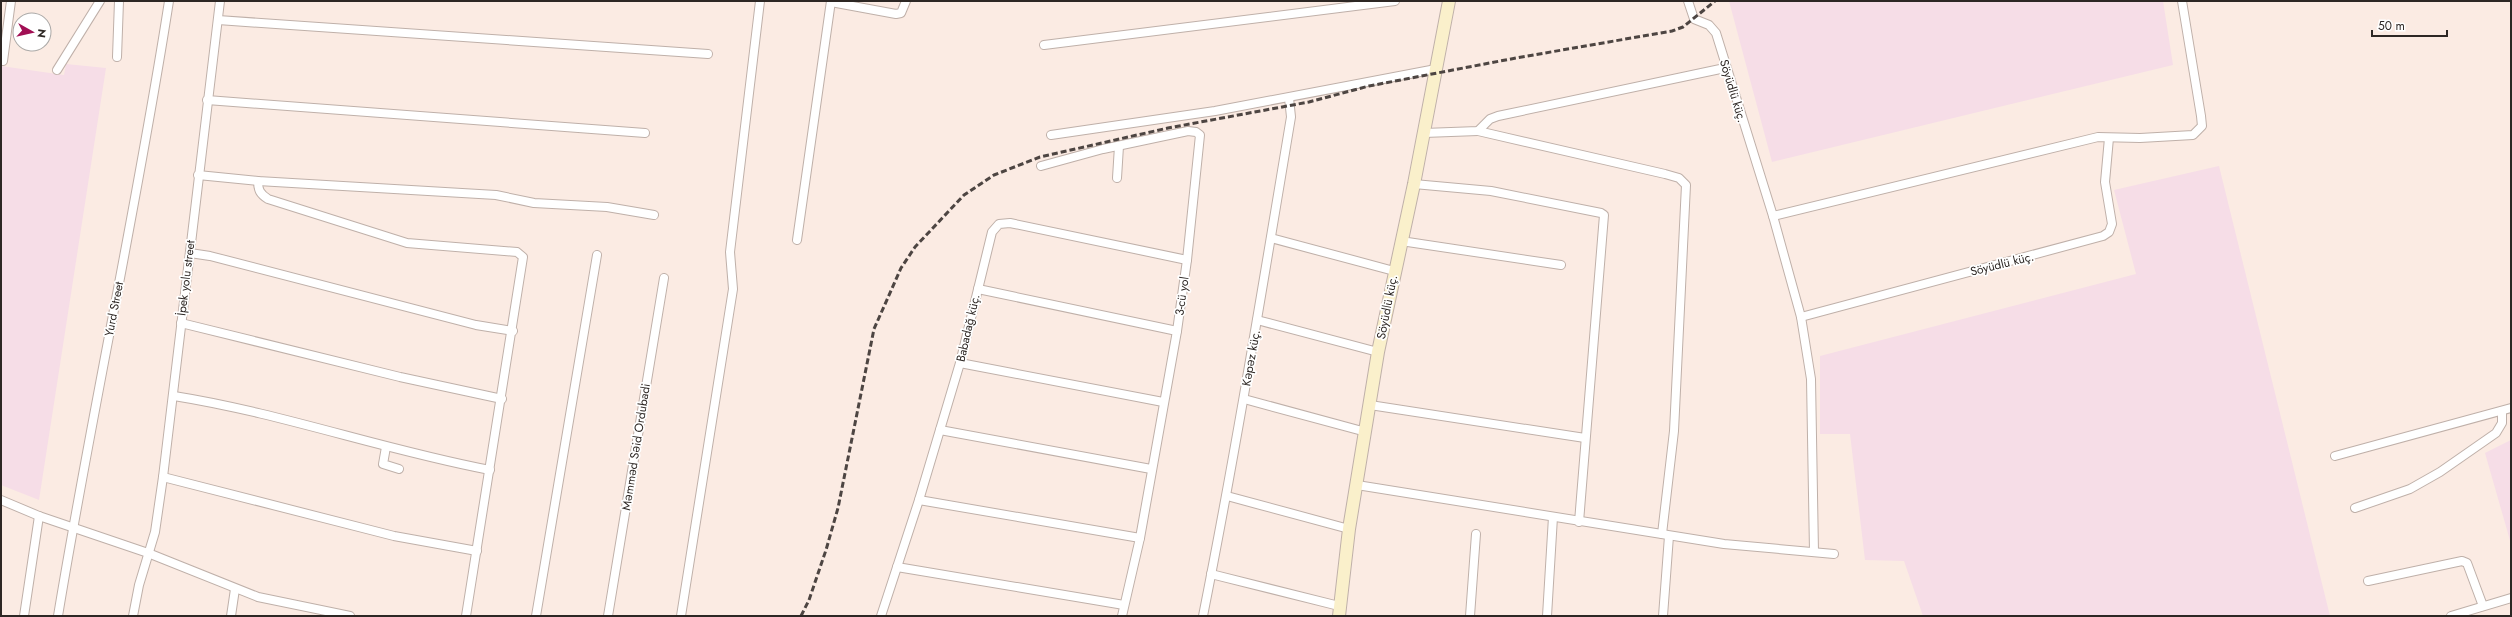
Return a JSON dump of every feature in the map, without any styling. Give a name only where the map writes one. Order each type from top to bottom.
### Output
[{"type":"street","points":[[3,61],[11,1]]},
{"type":"street","points":[[57,70],[100,1]]},
{"type":"street","points":[[117,57],[119,1]]},
{"type":"street","name":"Yurd Street","points":[[58,616],[72,528],[150,120],[169,1]]},
{"type":"street","name":"İpek yolu street","points":[[133,616],[148,553],[155,532],[163,477],[174,396],[198,175],[220,1]]},
{"type":"street","points":[[680,616],[733,289],[730,252],[760,1]]},
{"type":"street","points":[[797,240],[831,1],[896,14],[904,8],[906,1]]},
{"type":"street","points":[[1044,45],[1395,1]]},
{"type":"street","name":"Söyüdlü küç.","points":[[1339,611],[1349,529],[1378,352],[1394,271],[1414,184],[1449,1]]},
{"type":"street","name":"Söyüdlü küç.","points":[[1688,1],[1694,19],[1709,25],[1716,33],[1725,68],[1773,216],[1801,317],[1811,379],[1814,552]]},
{"type":"street","points":[[1773,216],[2088,139],[2193,135],[2202,126],[2182,1]]},
{"type":"street","points":[[218,20],[708,54]]},
{"type":"street","points":[[1478,131],[1490,119],[1498,116],[1725,68]]},
{"type":"street","points":[[1051,135],[1289,98],[1436,69]]},
{"type":"street","name":"Kəpəz küç.","points":[[1203,616],[1227,496],[1271,238],[1291,117],[1289,98]]},
{"type":"street","points":[[207,100],[645,133]]},
{"type":"street","name":"3-cü yol","points":[[1041,166],[1119,146],[1188,131],[1198,133],[1188,260],[1177,331],[1151,469],[1140,538],[1122,616]]},
{"type":"street","points":[[1424,133],[1478,131],[1665,174],[1680,178],[1686,185],[1674,431],[1666,535],[1663,616]]},
{"type":"street","name":"Söyüdlü küç.","points":[[1801,317],[2103,236],[2109,232],[2112,224],[2105,182],[2108,138]]},
{"type":"street","points":[[1117,178],[1119,146]]},
{"type":"street","points":[[198,175],[258,181],[496,195],[534,203],[607,207],[654,215]]},
{"type":"street","points":[[258,181],[258,190],[262,196],[268,199],[339,220],[389,239],[426,246],[521,253],[524,260],[466,616]]},
{"type":"street","points":[[1414,184],[1491,191],[1601,212],[1604,215],[1584,438],[1579,522]]},
{"type":"street","name":"Babadağ küç.","points":[[881,616],[919,500],[960,362],[992,232],[999,224],[1010,224],[1188,260]]},
{"type":"street","points":[[1271,238],[1394,271]]},
{"type":"street","points":[[1401,241],[1561,265]]},
{"type":"street","points":[[190,253],[210,256],[476,325],[513,330]]},
{"type":"street","points":[[536,616],[598,255]]},
{"type":"street","name":"Məmməd Səid Ordubadi","points":[[608,616],[664,278]]},
{"type":"street","points":[[978,289],[1177,331]]},
{"type":"street","points":[[1257,320],[1378,352]]},
{"type":"street","points":[[181,323],[400,377],[502,399]]},
{"type":"street","points":[[960,362],[1164,402]]},
{"type":"street","points":[[174,396],[291,421],[386,447],[490,470]]},
{"type":"street","points":[[1244,399],[1366,432]]},
{"type":"street","points":[[1370,405],[1584,438]]},
{"type":"street","points":[[2335,456],[2511,408]]},
{"type":"street","points":[[2355,508],[2410,488],[2440,472],[2496,433],[2502,423],[2502,411]]},
{"type":"street","points":[[940,430],[1151,469]]},
{"type":"street","points":[[386,447],[383,464],[399,469]]},
{"type":"street","points":[[163,477],[190,482],[394,536],[476,551]]},
{"type":"street","points":[[1357,485],[1553,518],[1724,544],[1834,554]]},
{"type":"street","points":[[1227,496],[1349,529]]},
{"type":"street","points":[[1,500],[72,528],[148,553],[258,597],[317,613],[350,616]]},
{"type":"street","points":[[919,500],[1140,538]]},
{"type":"street","points":[[24,616],[39,516]]},
{"type":"street","points":[[1547,616],[1553,518]]},
{"type":"street","points":[[1470,616],[1476,534]]},
{"type":"street","points":[[2368,581],[2462,561],[2467,563],[2483,606]]},
{"type":"street","points":[[897,567],[1124,605]]},
{"type":"street","points":[[1211,574],[1339,611]]},
{"type":"street","points":[[231,616],[235,589]]},
{"type":"street","points":[[2451,616],[2511,598]]},
{"type":"shaded area","points":[[1729,1],[2163,1],[2173,65],[1772,162]]},
{"type":"shaded area","points":[[66,64],[106,68],[39,500],[1,485],[1,66],[64,75]]},
{"type":"shaded area","points":[[2219,166],[2330,616],[1923,616],[1904,561],[1865,560],[1850,434],[1820,434],[1820,356],[2136,274],[2114,190]]},
{"type":"shaded area","points":[[2511,440],[2511,544],[2485,453]]},
{"type":"railway","points":[[801,616],[809,600],[838,508],[874,329],[901,268],[915,247],[964,195],[994,175],[1040,157],[1168,128],[1309,102],[1369,86],[1516,58],[1672,31],[1683,27],[1715,1]]}]
